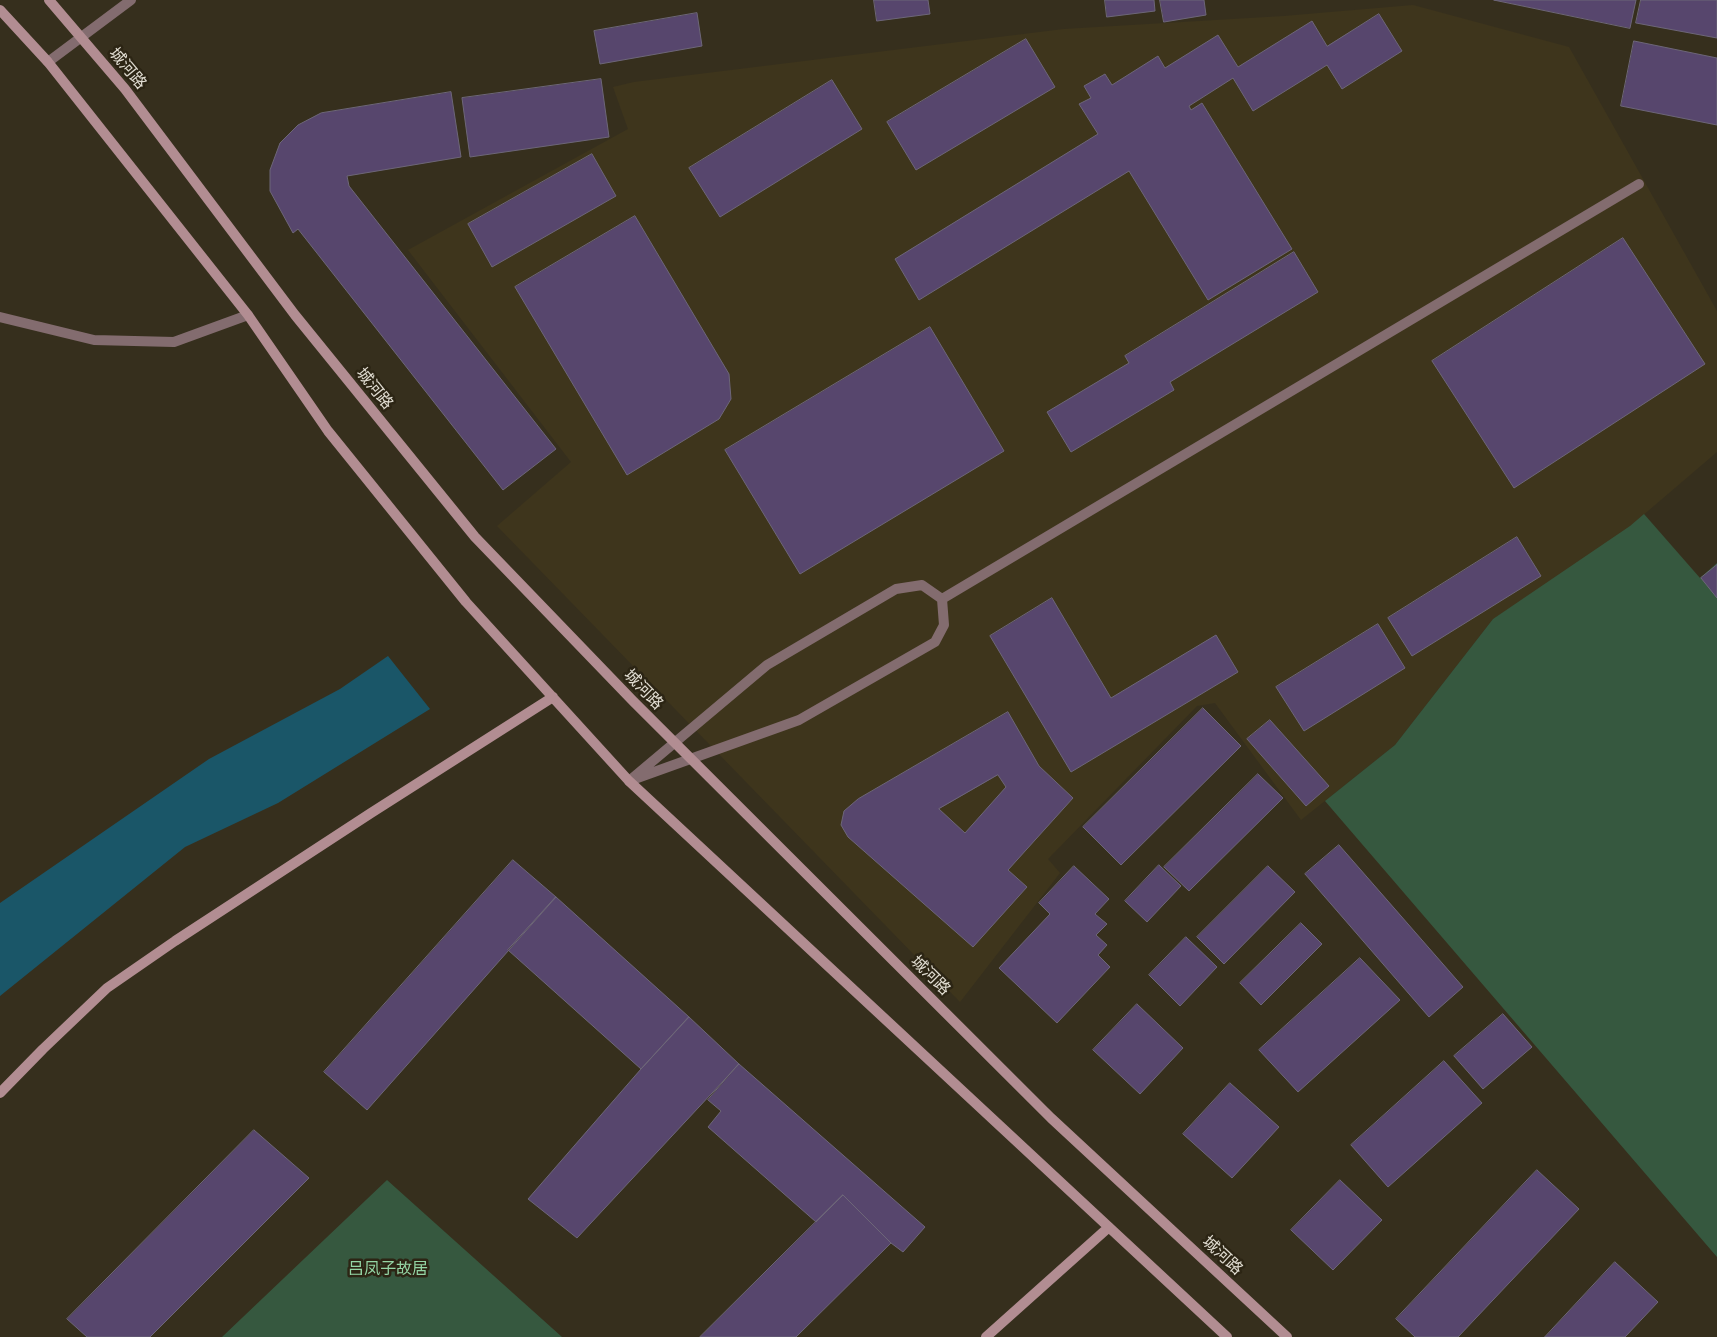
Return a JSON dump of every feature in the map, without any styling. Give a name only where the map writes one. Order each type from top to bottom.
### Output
[{"type":"main road","name":"城河路","points":[[49,0],[125,89],[295,315],[475,537],[675,743],[1052,1118],[1287,1337]]},
{"type":"main road","points":[[0,10],[48,62],[248,315],[328,431],[466,602],[629,781],[1227,1337]]},
{"type":"main road","points":[[0,1093],[43,1048],[108,988],[216,914],[553,697]]},
{"type":"main road","points":[[986,1337],[1109,1227]]},
{"type":"street","points":[[48,62],[131,0]]},
{"type":"street","points":[[942,599],[1639,184]]},
{"type":"street","points":[[0,317],[94,340],[174,342],[248,315]]},
{"type":"street","points":[[629,781],[767,665],[896,589],[922,585],[942,599]]},
{"type":"street","points":[[629,781],[799,720],[935,642],[944,625],[942,599]]},
{"type":"shaded area","points":[[1413,5],[1569,47],[1717,311],[1717,452],[1600,552],[1493,619],[1395,745],[1301,820],[1215,703],[1197,706],[1048,859],[1060,873],[960,1002],[497,526],[571,462],[408,250],[628,129],[613,87],[634,82],[1064,29],[1284,16]]},
{"type":"green space","points":[[1644,514],[1700,578],[1717,563],[1717,1257],[1325,801],[1395,745],[1493,619],[1630,526]]},
{"type":"green space","name":"吕凤子故居","points":[[387,1180],[562,1337],[222,1337]]},
{"type":"water","points":[[388,656],[430,709],[278,803],[185,847],[0,996],[0,903],[209,759],[340,689]]},
{"type":"building","points":[[874,0],[928,0],[930,14],[877,21]]},
{"type":"building","points":[[1105,0],[1154,0],[1155,11],[1107,17]]},
{"type":"building","points":[[1160,0],[1204,0],[1206,15],[1164,22]]},
{"type":"building","points":[[1494,0],[1636,0],[1630,28]]},
{"type":"building","points":[[1641,0],[1717,0],[1717,38],[1636,23]]},
{"type":"building","points":[[697,13],[702,46],[600,64],[594,31]]},
{"type":"building","points":[[1379,14],[1402,51],[1342,89],[1327,65],[1253,111],[1233,78],[1189,106],[1191,110],[1202,103],[1292,249],[1208,300],[1129,171],[919,300],[895,259],[1098,134],[1079,104],[1091,98],[1084,86],[1105,74],[1112,85],[1158,56],[1165,68],[1218,35],[1238,67],[1312,21],[1327,46]]},
{"type":"building","points":[[1026,39],[1055,87],[916,170],[887,122]]},
{"type":"building","points":[[1634,41],[1717,58],[1717,125],[1621,106]]},
{"type":"building","points":[[601,79],[609,137],[470,157],[462,98]]},
{"type":"building","points":[[832,80],[862,129],[720,217],[689,168]]},
{"type":"building","points":[[451,92],[461,157],[347,176],[349,186],[556,449],[503,490],[298,229],[293,233],[270,191],[270,170],[280,143],[298,125],[321,113]]},
{"type":"building","points":[[592,154],[616,196],[492,267],[468,224]]},
{"type":"building","points":[[635,216],[729,374],[731,399],[719,419],[627,475],[515,287]]},
{"type":"building","points":[[1623,238],[1705,364],[1514,488],[1432,361]]},
{"type":"building","points":[[1294,252],[1318,292],[1170,382],[1174,390],[1071,452],[1047,412],[1129,363],[1125,356]]},
{"type":"building","points":[[930,327],[1004,451],[800,574],[725,450]]},
{"type":"building","points":[[1517,537],[1541,576],[1412,656],[1388,618]]},
{"type":"building","points":[[1717,565],[1717,598],[1701,578]]},
{"type":"building","points":[[1052,598],[1111,698],[1216,635],[1238,672],[1071,772],[990,636]]},
{"type":"building","points":[[1378,624],[1405,668],[1304,731],[1276,687]]},
{"type":"building","points":[[1203,708],[1241,746],[1121,865],[1083,827]]},
{"type":"building","points":[[1008,712],[1039,766],[1073,798],[1008,870],[1027,887],[973,947],[848,837],[841,825],[844,811],[858,799]],"holes":[[[998,775],[1006,787],[965,833],[939,809]]]},
{"type":"building","points":[[1270,720],[1329,786],[1306,806],[1247,739]]},
{"type":"building","points":[[1258,774],[1283,798],[1189,891],[1164,867]]},
{"type":"building","points":[[1339,845],[1463,987],[1429,1017],[1305,874]]},
{"type":"building","points":[[513,860],[556,897],[367,1110],[324,1072]]},
{"type":"building","points":[[1159,865],[1181,886],[1147,922],[1125,901]]},
{"type":"building","points":[[1074,866],[1109,899],[1095,914],[1107,924],[1096,935],[1107,945],[1098,955],[1110,967],[1057,1023],[999,968],[1050,914],[1039,903]]},
{"type":"building","points":[[1268,866],[1295,892],[1224,964],[1197,937]]},
{"type":"building","points":[[556,897],[689,1017],[641,1069],[508,950]]},
{"type":"building","points":[[1301,923],[1322,944],[1261,1005],[1240,983]]},
{"type":"building","points":[[1186,937],[1217,967],[1180,1006],[1149,975]]},
{"type":"building","points":[[1360,958],[1400,1000],[1298,1092],[1259,1050]]},
{"type":"building","points":[[1137,1004],[1183,1048],[1140,1094],[1093,1050]]},
{"type":"building","points":[[1503,1014],[1532,1047],[1483,1089],[1454,1056]]},
{"type":"building","points":[[689,1017],[739,1064],[577,1238],[528,1199]]},
{"type":"building","points":[[1444,1061],[1482,1103],[1388,1187],[1351,1145]]},
{"type":"building","points":[[739,1064],[925,1227],[903,1252],[891,1243],[843,1195],[816,1222],[708,1127],[721,1111],[708,1100]]},
{"type":"building","points":[[1230,1083],[1279,1127],[1232,1178],[1183,1134]]},
{"type":"building","points":[[254,1130],[309,1178],[150,1337],[87,1337],[67,1319]]},
{"type":"building","points":[[1537,1170],[1579,1209],[1458,1337],[1415,1337],[1396,1319]]},
{"type":"building","points":[[1340,1180],[1382,1220],[1333,1270],[1291,1230]]},
{"type":"building","points":[[843,1195],[891,1243],[796,1337],[700,1337]]},
{"type":"building","points":[[1615,1262],[1658,1302],[1625,1337],[1545,1337]]}]
